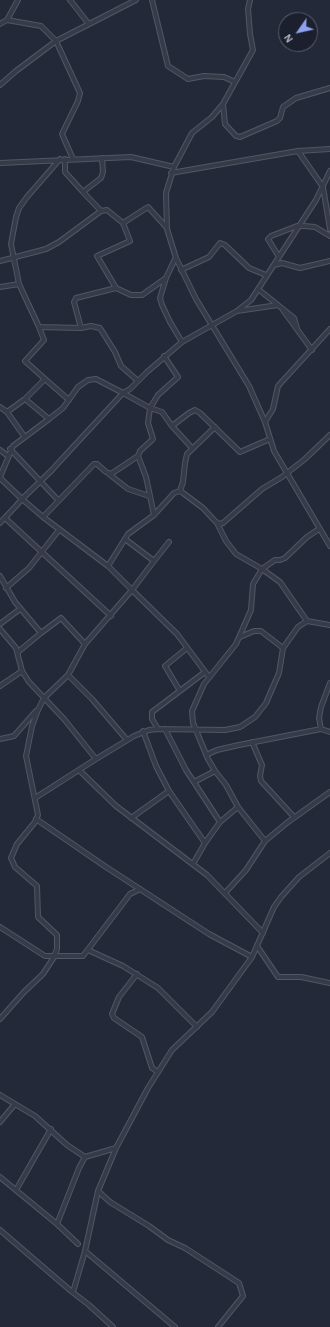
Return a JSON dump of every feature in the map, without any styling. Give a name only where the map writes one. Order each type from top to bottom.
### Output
[{"type":"street","points":[[0,24],[7,20],[18,0]]},
{"type":"street","points":[[70,0],[88,23]]},
{"type":"street","points":[[0,85],[56,41],[88,23],[136,0]]},
{"type":"street","points":[[152,0],[168,66],[188,79],[204,76],[224,77],[235,82]]},
{"type":"street","points":[[250,0],[249,21],[253,50],[223,104],[212,117],[192,134],[174,167],[166,198],[167,229],[181,270],[212,326],[242,372],[265,422],[274,451],[330,546]]},
{"type":"street","points":[[7,20],[41,26],[56,41],[80,93],[78,101],[62,134],[73,159]]},
{"type":"street","points":[[223,104],[225,124],[236,136],[240,137],[277,121],[280,118],[283,107],[296,98],[330,88]]},
{"type":"street","points":[[171,174],[298,150],[330,149]]},
{"type":"street","points":[[298,150],[322,187],[328,203],[330,228]]},
{"type":"street","points":[[0,163],[131,157],[174,167]]},
{"type":"street","points":[[83,192],[101,178],[103,172],[102,158]]},
{"type":"street","points":[[63,159],[64,172],[101,211]]},
{"type":"street","points":[[63,159],[19,208],[11,244],[19,284],[44,340],[25,361],[69,400]]},
{"type":"street","points":[[0,523],[123,393],[164,356],[182,342],[237,311],[251,300],[316,200],[330,170]]},
{"type":"street","points":[[123,223],[148,207],[167,229]]},
{"type":"street","points":[[0,261],[33,253],[59,242],[101,211],[107,210],[123,223],[130,240],[97,256],[116,288]]},
{"type":"street","points":[[279,257],[268,238],[298,226],[315,227],[330,236]]},
{"type":"street","points":[[181,270],[209,257],[218,244],[222,244],[249,268],[266,275]]},
{"type":"street","points":[[176,258],[166,278],[160,298],[170,322],[182,342]]},
{"type":"street","points":[[274,265],[282,263],[300,268],[330,261]]},
{"type":"street","points":[[81,328],[74,302],[76,298],[116,288],[139,296],[166,278]]},
{"type":"street","points":[[0,287],[19,284]]},
{"type":"street","points":[[258,289],[294,318],[297,328],[312,350]]},
{"type":"street","points":[[237,311],[279,306]]},
{"type":"street","points":[[39,327],[81,328],[92,326],[100,328],[115,352],[121,366],[138,381]]},
{"type":"street","points":[[265,422],[273,409],[278,386],[330,329]]},
{"type":"street","points":[[109,474],[138,456],[140,451],[153,439],[148,423],[150,408],[158,395],[178,377],[164,356]]},
{"type":"street","points":[[6,412],[25,399],[45,379]]},
{"type":"street","points":[[192,448],[172,426],[162,412],[150,408],[100,380],[92,379],[82,384],[63,408],[24,436],[10,449],[0,477],[43,517],[108,566],[175,632],[209,677]]},
{"type":"street","points":[[25,399],[49,419]]},
{"type":"street","points":[[0,407],[6,412],[24,436]]},
{"type":"street","points":[[172,426],[195,410],[215,427],[240,452],[270,439]]},
{"type":"street","points":[[108,566],[132,530],[154,515],[171,495],[180,491],[184,482],[185,458],[192,448],[215,427]]},
{"type":"street","points":[[180,491],[203,508],[219,524],[223,523],[252,497],[282,478],[286,472],[305,459],[330,435]]},
{"type":"street","points":[[10,449],[58,500]]},
{"type":"street","points":[[0,450],[8,456]]},
{"type":"street","points":[[138,456],[146,477],[154,515]]},
{"type":"street","points":[[43,517],[94,464],[97,464],[128,489],[149,496]]},
{"type":"street","points":[[5,518],[111,616]]},
{"type":"street","points":[[217,521],[226,541],[236,554],[262,569],[280,582],[307,621]]},
{"type":"street","points":[[265,841],[238,807],[226,785],[215,771],[206,755],[191,716],[197,697],[209,677],[240,637],[251,610],[253,584],[262,569],[275,560],[286,558],[307,537],[319,529]]},
{"type":"street","points":[[6,588],[26,572],[59,530]]},
{"type":"street","points":[[325,537],[330,536]]},
{"type":"street","points":[[125,539],[154,561]]},
{"type":"street","points":[[0,1019],[20,996],[43,974],[54,957],[58,938],[55,932],[38,917],[37,886],[17,870],[12,861],[12,854],[17,844],[36,819],[38,812],[26,756],[32,726],[44,698],[68,675],[85,644],[111,616],[169,542]]},
{"type":"street","points":[[0,576],[6,588],[20,608],[41,633]]},
{"type":"street","points":[[0,624],[20,608]]},
{"type":"street","points":[[18,652],[61,618],[85,644]]},
{"type":"street","points":[[35,798],[143,731],[158,729],[233,730],[255,717],[266,702],[278,678],[283,648],[298,627],[307,621],[330,625]]},
{"type":"street","points":[[0,629],[10,639],[18,652],[22,671],[34,689],[73,729],[96,759]]},
{"type":"street","points":[[240,637],[254,631],[261,631],[283,648]]},
{"type":"street","points":[[180,691],[165,666],[187,648]]},
{"type":"street","points":[[0,686],[22,671]]},
{"type":"street","points":[[158,729],[152,719],[152,712],[205,672]]},
{"type":"street","points":[[68,675],[92,699],[127,740]]},
{"type":"street","points":[[321,729],[319,713],[330,684]]},
{"type":"street","points":[[0,739],[14,736],[38,710]]},
{"type":"street","points":[[165,729],[194,782],[220,822]]},
{"type":"street","points":[[206,755],[217,750],[252,742],[321,729],[330,732]]},
{"type":"street","points":[[143,731],[156,766],[169,791],[205,843]]},
{"type":"street","points":[[252,742],[262,765],[260,776],[261,781],[294,817]]},
{"type":"street","points":[[79,770],[105,797],[194,864],[226,893],[263,933]]},
{"type":"street","points":[[194,782],[215,771]]},
{"type":"street","points":[[131,818],[169,791]]},
{"type":"street","points":[[226,893],[246,870],[265,841],[294,817],[330,792]]},
{"type":"street","points":[[194,864],[205,843],[220,822],[238,807]]},
{"type":"street","points":[[36,819],[209,934],[252,957]]},
{"type":"street","points":[[73,1292],[85,1251],[98,1191],[116,1148],[158,1072],[172,1050],[197,1027],[220,1002],[252,957],[274,907],[281,897],[299,877],[330,853]]},
{"type":"street","points":[[0,927],[40,954],[54,957],[83,956],[130,894],[140,889]]},
{"type":"street","points":[[257,946],[278,977],[302,978],[330,983]]},
{"type":"street","points":[[88,950],[137,974],[161,990],[197,1027]]},
{"type":"street","points":[[137,974],[119,997],[112,1014],[114,1018],[140,1035],[152,1068],[158,1072]]},
{"type":"street","points":[[0,1095],[35,1116],[67,1145],[85,1157]]},
{"type":"street","points":[[0,1122],[15,1104]]},
{"type":"street","points":[[16,1190],[51,1129]]},
{"type":"street","points":[[57,1224],[79,1168],[85,1157],[116,1148]]},
{"type":"street","points":[[0,1177],[57,1224],[78,1244]]},
{"type":"street","points":[[98,1191],[110,1202],[149,1226],[168,1240],[185,1248],[240,1284],[243,1296],[218,1327]]},
{"type":"street","points":[[0,1230],[113,1327]]},
{"type":"street","points":[[85,1251],[175,1327]]}]
